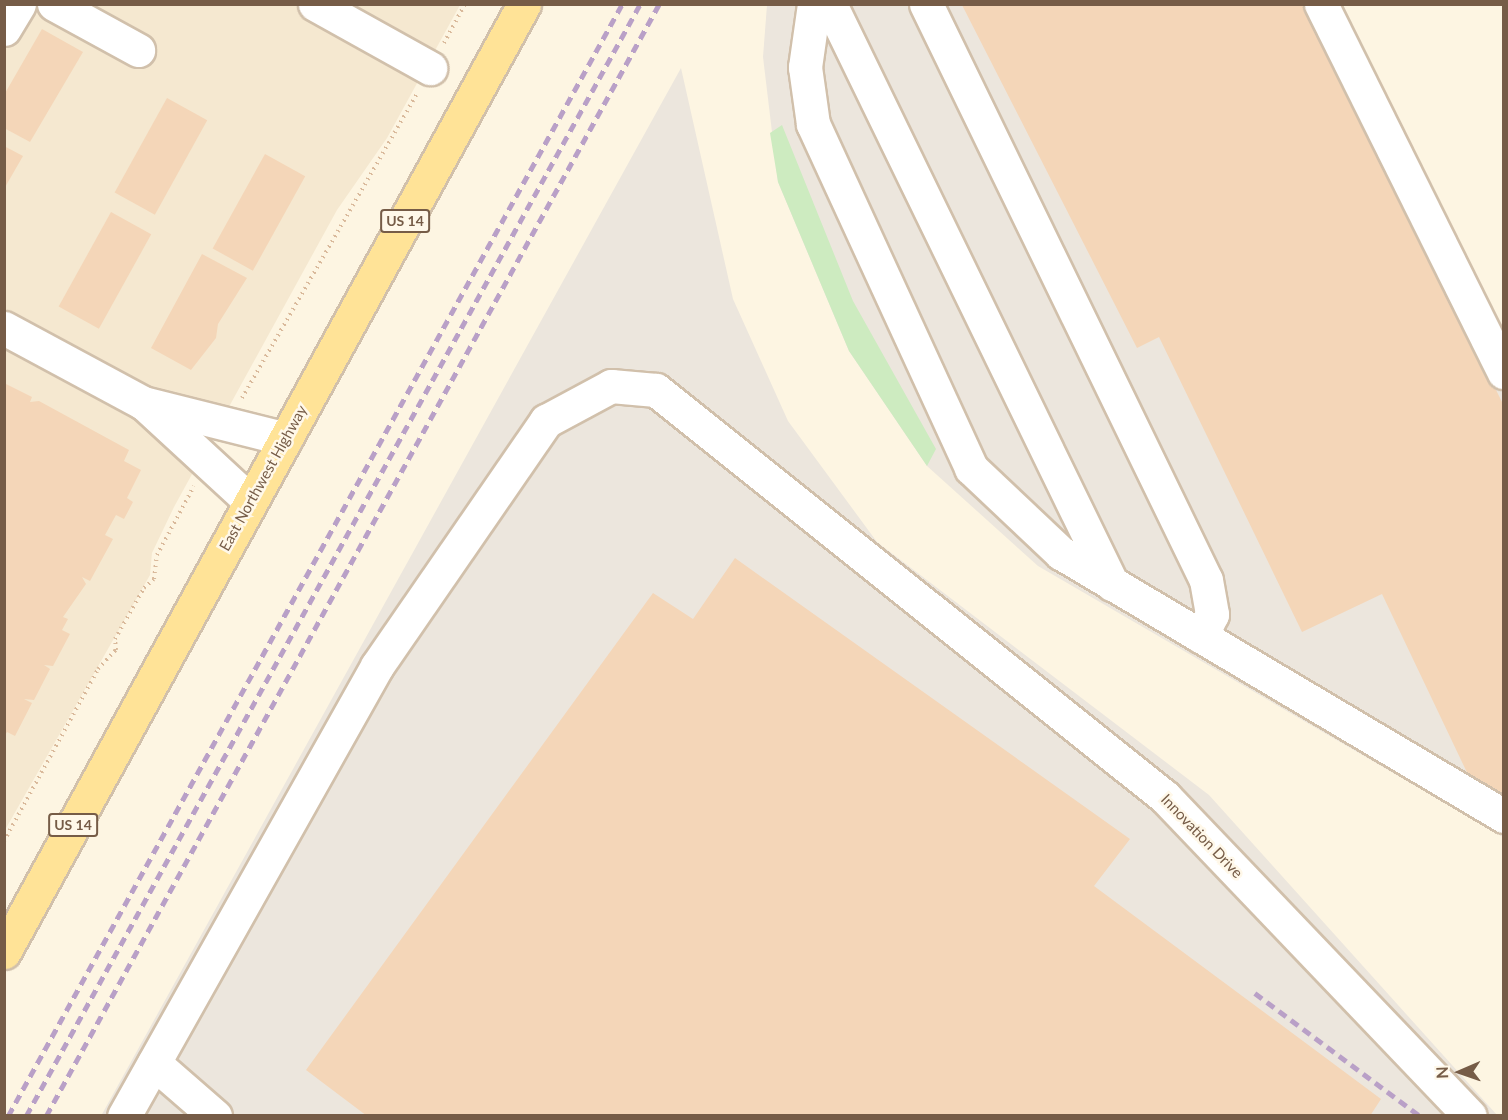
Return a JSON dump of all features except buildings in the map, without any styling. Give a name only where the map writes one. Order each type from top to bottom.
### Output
[{"type":"main road","name":"East Northwest Highway","points":[[4,952],[524,4]]},
{"type":"street","points":[[4,29],[19,4]]},
{"type":"street","points":[[54,4],[138,50]]},
{"type":"street","points":[[315,4],[430,68]]},
{"type":"street","points":[[814,4],[805,67],[813,124],[971,468],[1061,554],[1503,816]]},
{"type":"street","points":[[830,4],[1112,584]]},
{"type":"street","points":[[926,4],[1206,580],[1212,614],[1201,636]]},
{"type":"street","points":[[1321,4],[1503,372]]},
{"type":"street","points":[[4,328],[143,403],[250,501]]},
{"type":"street","name":"Innovation Drive","points":[[124,1116],[377,666],[546,421],[611,386],[656,390],[903,591],[1165,796],[1470,1116]]},
{"type":"street","points":[[143,403],[286,439]]},
{"type":"street","points":[[154,1063],[215,1116]]},
{"type":"shaded area","points":[[5,5],[460,5],[387,138],[337,210],[174,507],[152,553],[150,575],[5,830]]},
{"type":"shaded area","points":[[767,5],[1343,5],[1503,333],[1503,837],[1038,566],[927,466],[849,351],[778,182],[763,57]]},
{"type":"shaded area","points":[[681,68],[733,299],[788,421],[877,542],[1209,795],[1497,1115],[101,1116]]},
{"type":"green space","points":[[782,125],[853,301],[936,449],[927,466],[849,351],[778,182],[770,133]]},
{"type":"railway","points":[[8,1116],[622,4]]},
{"type":"railway","points":[[26,1116],[640,4]]},
{"type":"railway","points":[[46,1116],[659,4]]},
{"type":"railway","points":[[1255,993],[1420,1116]]}]
